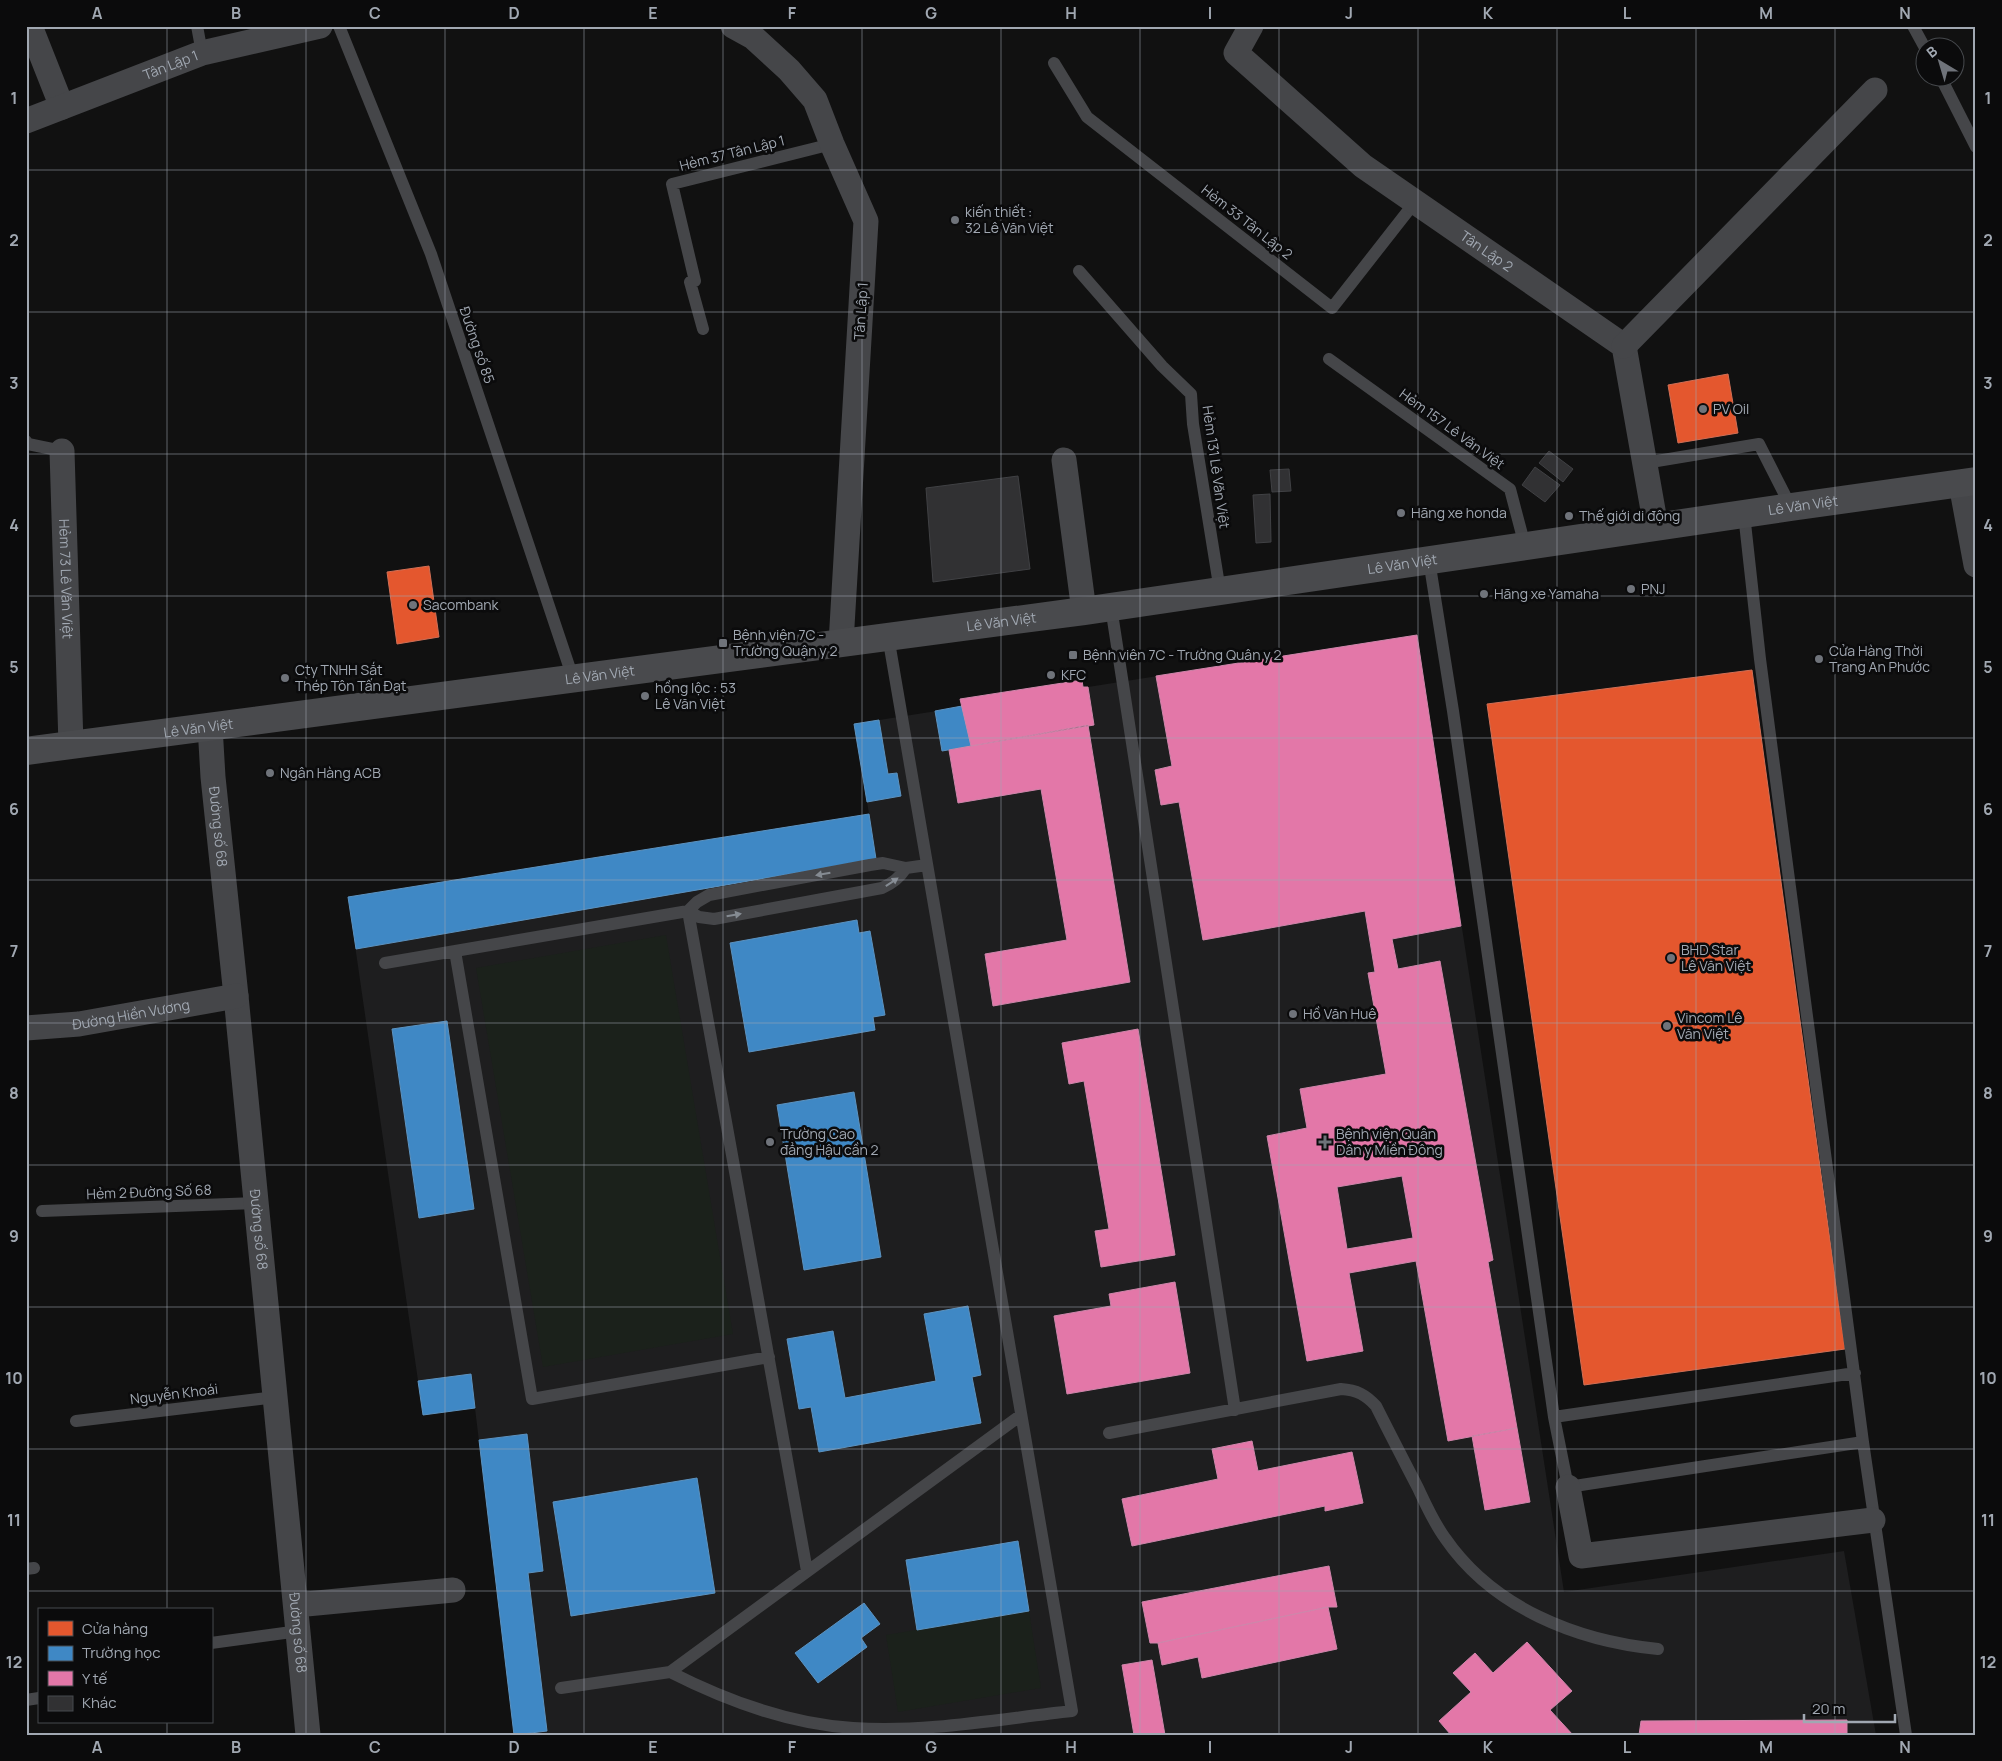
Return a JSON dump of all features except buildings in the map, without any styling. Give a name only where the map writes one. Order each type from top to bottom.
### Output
[{"type":"main road","name":"Lê Văn Việt","points":[[26,751],[1084,611],[1791,507],[1968,483]]},
{"type":"street","points":[[30,26],[62,107]]},
{"type":"street","name":"Tân Lập 1","points":[[26,121],[202,53],[320,26]]},
{"type":"street","name":"Tân Lập 1","points":[[733,26],[753,37],[789,70],[815,100],[866,221],[841,643]]},
{"type":"street","name":"Tân Lập 2","points":[[1250,27],[1236,53],[1363,166],[1624,346]]},
{"type":"street","points":[[1656,527],[1624,346],[1875,90]]},
{"type":"street","name":"Hẻm 73 Lê Văn Việt","points":[[62,451],[71,745]]},
{"type":"street","points":[[1064,460],[1084,611]]},
{"type":"street","points":[[1968,483],[1976,565]]},
{"type":"street","name":"Đường số 68","points":[[210,726],[213,777],[276,1397],[308,1735]]},
{"type":"street","name":"Đường Hiền Vương","points":[[26,1028],[79,1024],[236,996]]},
{"type":"street","points":[[1568,1487],[1581,1556],[1873,1520]]},
{"type":"street","points":[[296,1605],[453,1590]]},
{"type":"lane","points":[[197,26],[202,53]]},
{"type":"lane","name":"Đường số 85","points":[[338,26],[431,254],[574,678]]},
{"type":"lane","points":[[1913,26],[1920,38]]},
{"type":"lane","name":"Hẻm 33 Tân Lập 2","points":[[1054,63],[1087,117],[1332,308],[1415,202]]},
{"type":"lane","points":[[1946,88],[1976,147]]},
{"type":"lane","name":"Hẻm 37 Tân Lập 1","points":[[703,329],[690,282],[695,281],[672,184],[832,144]]},
{"type":"lane","name":"Hẻm 131 Lê Văn Việt","points":[[1079,271],[1162,366],[1191,394],[1193,424],[1220,591]]},
{"type":"lane","name":"Hẻm 157 Lê Văn Việt","points":[[1329,359],[1510,489],[1525,546]]},
{"type":"lane","name":"Hẻm 73 Lê Văn Việt","points":[[26,441],[28,444],[62,451]]},
{"type":"lane","points":[[1645,463],[1759,444],[1791,507]]},
{"type":"lane","points":[[1744,514],[1761,668],[1873,1520],[1906,1735]]},
{"type":"lane","points":[[1429,560],[1454,720],[1554,1417],[1568,1487],[1863,1442]]},
{"type":"lane","points":[[1112,607],[1235,1410]]},
{"type":"lane","points":[[670,1672],[705,1690],[770,1713],[818,1724],[852,1728],[919,1728],[1072,1711],[888,636]]},
{"type":"lane","points":[[385,963],[688,911],[697,902],[715,894],[877,864],[906,868],[927,865]]},
{"type":"lane","points":[[688,911],[699,917],[714,919],[882,888],[896,880],[906,868]]},
{"type":"lane","points":[[688,911],[807,1572]]},
{"type":"lane","points":[[455,951],[532,1399],[768,1357]]},
{"type":"lane","name":"Hẻm 2 Đường Số 68","points":[[42,1211],[256,1203]]},
{"type":"lane","points":[[1554,1417],[1855,1374]]},
{"type":"lane","points":[[1109,1432],[1341,1389],[1359,1392],[1369,1398],[1376,1406],[1445,1538],[1458,1555],[1482,1578],[1535,1615],[1564,1629],[1626,1646],[1658,1649]]},
{"type":"lane","name":"Nguyễn Khoái","points":[[76,1421],[276,1397]]},
{"type":"lane","points":[[561,1688],[670,1672],[1021,1415]]},
{"type":"lane","points":[[212,1643],[299,1631]]},
{"type":"shaded area","points":[[1417,635],[1564,1592],[1844,1551],[1876,1735],[514,1735],[475,1408],[423,1415],[348,897],[869,814],[854,724],[962,707],[960,699],[1082,680],[1083,687],[1088,687]]},
{"type":"shaded area","points":[[666,935],[733,1334],[543,1367],[476,968]]},
{"type":"shaded area","points":[[1029,1611],[1041,1688],[898,1712],[886,1635]]},
{"type":"place","name":"kiến thiết : 32 Lê Văn Việt","points":[[955,220]]},
{"type":"place","name":"PV Oil","points":[[1703,409]]},
{"type":"place","name":"Hãng xe honda","points":[[1401,513]]},
{"type":"place","name":"Thế giới di động","points":[[1569,516]]},
{"type":"place","name":"PNJ","points":[[1631,589]]},
{"type":"place","name":"Hãng xe Yamaha","points":[[1484,594]]},
{"type":"place","name":"Sacombank","points":[[413,605]]},
{"type":"place","name":"Bệnh viện 7C - Trường Quận y 2","points":[[723,643]]},
{"type":"place","name":"Bệnh viên 7C - Trường Quân y 2","points":[[1073,655]]},
{"type":"place","name":"Cửa Hàng Thời Trang An Phước","points":[[1819,659]]},
{"type":"place","name":"KFC","points":[[1051,675]]},
{"type":"place","name":"Cty TNHH Sắt Thép Tôn Tấn Đạt","points":[[285,678]]},
{"type":"place","name":"hồng lộc : 53 Lê Văn Việt","points":[[645,696]]},
{"type":"place","name":"Ngân Hàng ACB","points":[[270,773]]},
{"type":"place","name":"BHD Star Lê Văn Việt","points":[[1671,958]]},
{"type":"place","name":"Hồ Văn Huê","points":[[1293,1014]]},
{"type":"place","name":"Vincom Lê Văn Việt","points":[[1667,1026]]},
{"type":"place","name":"Trường Cao đẳng Hậu cần 2","points":[[770,1142]]},
{"type":"place","name":"Bệnh viện Quân Dân y Miền Đông","points":[[1325,1142]]}]
